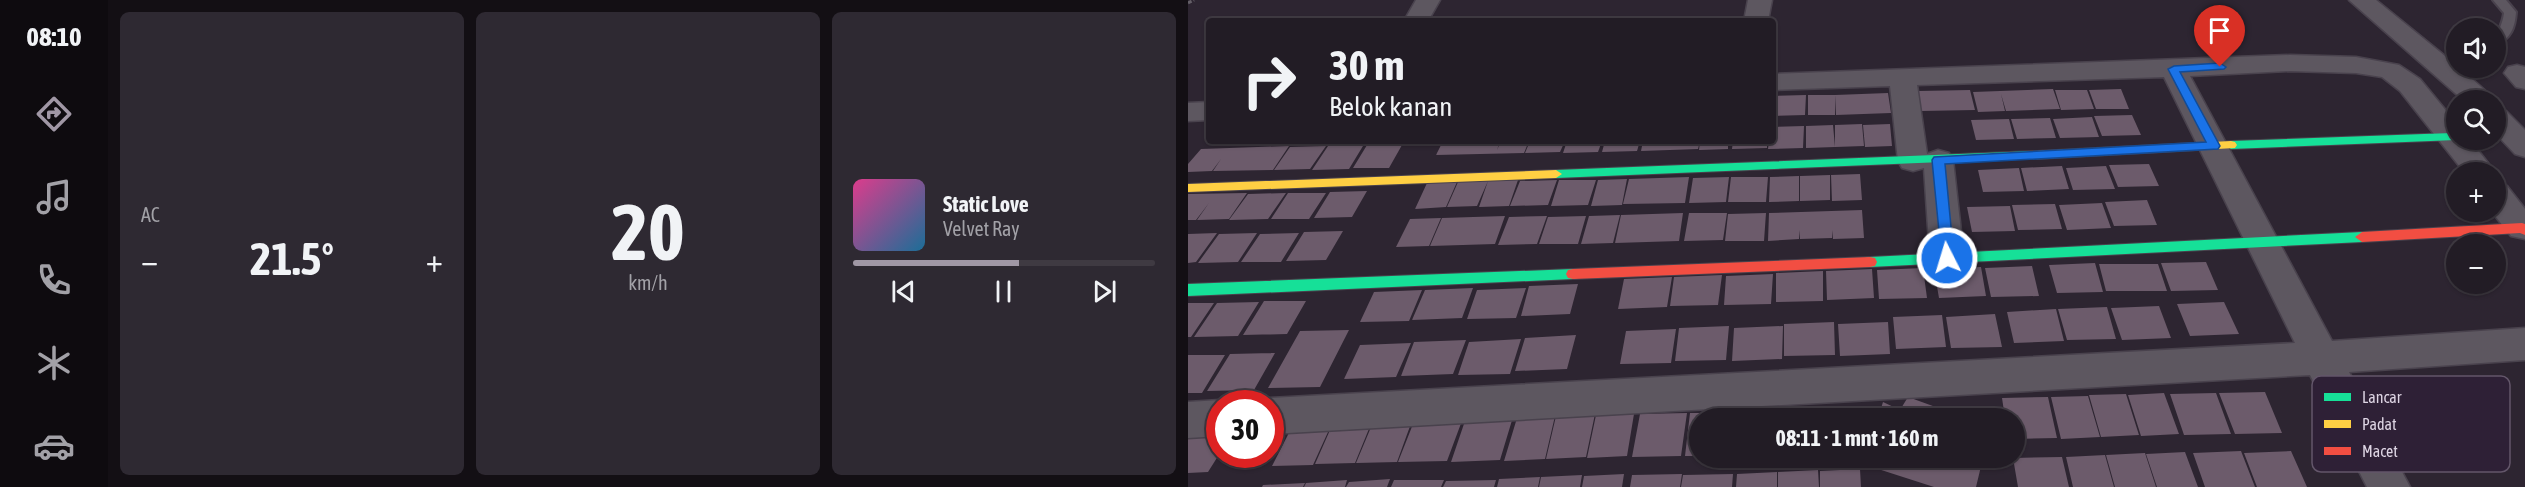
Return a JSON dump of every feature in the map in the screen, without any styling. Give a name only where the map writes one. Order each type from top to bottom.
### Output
[{"type":"street","points":[[1757,18],[1760,0]]},
{"type":"street","points":[[2361,0],[2468,90]]},
{"type":"street","points":[[1776,82],[2290,63],[2356,65],[2390,71],[2410,85],[2446,130]]},
{"type":"street","points":[[2174,69],[2214,146],[2232,188],[2330,376]]},
{"type":"street","points":[[2525,73],[2517,73],[2525,81]]},
{"type":"street","points":[[1904,79],[1906,118],[1925,161],[1947,258]]},
{"type":"street","points":[[2506,127],[2525,147]]},
{"type":"street","points":[[1188,188],[1925,161],[2214,146],[2446,137]]},
{"type":"street","points":[[2462,150],[2472,162]]},
{"type":"street","points":[[2506,206],[2524,229]]},
{"type":"street","points":[[1188,290],[2262,244],[2524,229]]},
{"type":"street","points":[[1284,415],[2320,358],[2525,344]]},
{"type":"street","points":[[1188,420],[1206,419]]},
{"type":"street","points":[[2381,472],[2389,487]]},
{"type":"lane","points":[[2499,0],[2510,12],[2506,32]]},
{"type":"path","points":[[1188,3],[1194,0]]},
{"type":"building","points":[[2053,89],[2060,109],[2006,111],[2001,94],[2005,111],[1978,112],[1973,92]]},
{"type":"building","points":[[2121,89],[2129,109],[2096,109],[2089,90]]},
{"type":"building","points":[[1970,90],[1975,110],[1921,111],[1918,91]]},
{"type":"building","points":[[2055,90],[2087,90],[2094,109],[2061,110]]},
{"type":"building","points":[[1888,93],[1891,113],[1836,115],[1835,95]]},
{"type":"building","points":[[1806,95],[1805,115],[1776,116],[1776,96]]},
{"type":"building","points":[[1808,95],[1835,95],[1835,115],[1808,115]]},
{"type":"building","points":[[2132,115],[2141,135],[2102,136],[2094,116]]},
{"type":"building","points":[[2092,117],[2099,137],[2060,138],[2053,119]]},
{"type":"building","points":[[2050,118],[2056,138],[2017,139],[2011,119]]},
{"type":"building","points":[[2009,119],[2014,139],[1976,140],[1971,120]]},
{"type":"building","points":[[1862,124],[1864,146],[1835,147],[1835,125]]},
{"type":"building","points":[[1890,124],[1892,146],[1865,147],[1863,125]]},
{"type":"building","points":[[1833,125],[1835,147],[1806,148],[1806,126]]},
{"type":"building","points":[[1804,126],[1803,148],[1768,149],[1769,144],[1776,144],[1776,127]]},
{"type":"building","points":[[1442,144],[1499,144],[1497,150],[1500,144],[1528,144],[1524,153],[1436,155]]},
{"type":"building","points":[[1529,144],[1564,144],[1560,152],[1525,153]]},
{"type":"building","points":[[1566,144],[1601,144],[1598,152],[1563,153]]},
{"type":"building","points":[[1604,144],[1639,144],[1637,151],[1602,152]]},
{"type":"building","points":[[1642,144],[1699,144],[1698,149],[1641,151]]},
{"type":"building","points":[[1700,144],[1728,144],[1728,149],[1699,150]]},
{"type":"building","points":[[1733,144],[1767,144],[1767,148],[1732,149]]},
{"type":"building","points":[[1367,145],[1402,145],[1389,168],[1353,168]]},
{"type":"building","points":[[1289,146],[1273,170],[1213,171],[1221,159],[1212,171],[1188,172],[1188,164],[1201,149]]},
{"type":"building","points":[[1326,146],[1310,169],[1274,170],[1290,147]]},
{"type":"building","points":[[1328,146],[1363,146],[1349,169],[1312,170]]},
{"type":"building","points":[[2149,164],[2159,186],[2118,187],[2109,165]]},
{"type":"building","points":[[2062,166],[2069,189],[2027,191],[2021,168]]},
{"type":"building","points":[[2106,166],[2115,189],[2073,190],[2066,168]]},
{"type":"building","points":[[2019,168],[2024,191],[1983,192],[1978,170]]},
{"type":"building","points":[[1860,174],[1862,200],[1832,201],[1831,175]]},
{"type":"building","points":[[1830,175],[1830,200],[1800,201],[1800,176]]},
{"type":"building","points":[[1799,176],[1799,201],[1769,202],[1770,177]]},
{"type":"building","points":[[1689,177],[1685,203],[1623,204],[1629,179]]},
{"type":"building","points":[[1729,177],[1726,202],[1689,203],[1693,178]]},
{"type":"building","points":[[1731,177],[1768,177],[1766,202],[1728,202]]},
{"type":"building","points":[[1627,179],[1622,205],[1591,206],[1598,180]]},
{"type":"building","points":[[1518,180],[1509,206],[1479,207],[1488,181]]},
{"type":"building","points":[[1557,180],[1548,205],[1510,206],[1520,181]]},
{"type":"building","points":[[1559,180],[1596,180],[1588,205],[1551,206]]},
{"type":"building","points":[[1488,181],[1477,206],[1447,207],[1458,182]]},
{"type":"building","points":[[1457,182],[1446,207],[1415,209],[1427,183]]},
{"type":"building","points":[[1367,191],[1352,217],[1314,218],[1330,192]]},
{"type":"building","points":[[1247,193],[1229,219],[1197,220],[1209,203],[1196,220],[1188,220],[1188,194]]},
{"type":"building","points":[[1286,193],[1268,219],[1229,220],[1248,194]]},
{"type":"building","points":[[1288,193],[1326,193],[1309,219],[1271,219]]},
{"type":"building","points":[[2147,200],[2157,225],[2114,226],[2105,202]]},
{"type":"building","points":[[2102,203],[2111,228],[2067,230],[2059,205]]},
{"type":"building","points":[[2055,204],[2062,229],[2018,230],[2012,205]]},
{"type":"building","points":[[2010,206],[2015,231],[1972,232],[1967,207]]},
{"type":"building","points":[[1862,210],[1864,238],[1833,239],[1832,230],[1832,238],[1800,239],[1799,230],[1799,239],[1768,241],[1769,213]]},
{"type":"building","points":[[1683,213],[1679,241],[1615,243],[1621,215]]},
{"type":"building","points":[[1689,213],[1727,213],[1723,240],[1684,241]]},
{"type":"building","points":[[1766,213],[1764,241],[1725,241],[1728,214]]},
{"type":"building","points":[[1620,215],[1613,243],[1581,244],[1589,216]]},
{"type":"building","points":[[1505,216],[1495,244],[1430,246],[1442,218]]},
{"type":"building","points":[[1547,216],[1537,244],[1498,245],[1509,217]]},
{"type":"building","points":[[1586,216],[1578,244],[1539,244],[1548,217]]},
{"type":"building","points":[[1441,218],[1429,246],[1396,247],[1410,219]]},
{"type":"building","points":[[1343,231],[1326,260],[1286,261],[1304,232]]},
{"type":"building","points":[[1217,233],[1196,262],[1188,263],[1188,234]]},
{"type":"building","points":[[1257,233],[1238,262],[1198,263],[1219,234]]},
{"type":"building","points":[[1299,233],[1281,262],[1241,262],[1260,234]]},
{"type":"building","points":[[2206,262],[2218,290],[2171,291],[2161,263]]},
{"type":"building","points":[[2095,263],[2103,292],[2057,293],[2049,265]]},
{"type":"building","points":[[2099,264],[2158,264],[2167,291],[2106,291]]},
{"type":"building","points":[[2032,266],[2039,296],[1991,297],[1985,268]]},
{"type":"building","points":[[1981,267],[1986,296],[1939,298],[1934,269]]},
{"type":"building","points":[[1923,268],[1927,298],[1879,299],[1877,270]]},
{"type":"building","points":[[1872,269],[1874,298],[1827,300],[1826,271]]},
{"type":"building","points":[[1823,271],[1823,301],[1776,302],[1776,273]]},
{"type":"building","points":[[1773,274],[1771,304],[1724,305],[1726,276]]},
{"type":"building","points":[[1722,275],[1718,305],[1670,306],[1674,277]]},
{"type":"building","points":[[1672,277],[1667,307],[1618,309],[1624,279]]},
{"type":"building","points":[[1578,284],[1570,314],[1521,316],[1529,286]]},
{"type":"building","points":[[1473,288],[1462,318],[1412,320],[1425,290]]},
{"type":"building","points":[[1526,288],[1516,318],[1467,319],[1477,290]]},
{"type":"building","points":[[1422,290],[1409,321],[1360,322],[1374,292]]},
{"type":"building","points":[[1264,301],[1306,301],[1287,334],[1243,335]]},
{"type":"building","points":[[1259,302],[1238,336],[1194,337],[1217,303]]},
{"type":"building","points":[[2224,302],[2239,334],[2190,336],[2177,304]]},
{"type":"building","points":[[1188,303],[1214,303],[1191,337],[1188,337]]},
{"type":"building","points":[[2159,306],[2171,338],[2122,340],[2111,308]]},
{"type":"building","points":[[2107,307],[2116,339],[2067,340],[2058,309]]},
{"type":"building","points":[[2056,309],[2064,341],[2014,343],[2007,312]]},
{"type":"building","points":[[1995,314],[2002,347],[1951,348],[1946,317]]},
{"type":"building","points":[[1942,315],[1946,347],[1896,349],[1893,317]]},
{"type":"building","points":[[1834,322],[1835,355],[1784,356],[1784,324]]},
{"type":"building","points":[[1888,322],[1890,354],[1840,356],[1838,324]]},
{"type":"building","points":[[1729,326],[1726,360],[1675,361],[1679,328]]},
{"type":"building","points":[[1783,326],[1782,359],[1732,361],[1734,328]]},
{"type":"building","points":[[1676,329],[1671,363],[1620,364],[1626,331]]},
{"type":"building","points":[[1349,330],[1320,387],[1268,388],[1300,331]]},
{"type":"building","points":[[1576,335],[1567,369],[1515,371],[1525,338]]},
{"type":"building","points":[[1521,339],[1510,374],[1458,375],[1469,342]]},
{"type":"building","points":[[1466,340],[1453,374],[1401,376],[1414,342]]},
{"type":"building","points":[[1411,343],[1396,377],[1344,379],[1360,345]]},
{"type":"building","points":[[1275,353],[1254,390],[1208,390],[1230,354]]},
{"type":"building","points":[[1188,355],[1225,355],[1202,393],[1188,393]]},
{"type":"building","points":[[2265,392],[2282,433],[2235,434],[2219,393]]},
{"type":"building","points":[[2164,393],[2179,434],[2141,436],[2128,395]]},
{"type":"building","points":[[2216,393],[2231,434],[2184,435],[2170,394]]},
{"type":"building","points":[[2126,394],[2139,435],[2101,437],[2089,395]]},
{"type":"building","points":[[2088,396],[2100,437],[2061,439],[2051,397]]},
{"type":"building","points":[[1908,397],[1938,408],[1901,408]]},
{"type":"building","points":[[2048,397],[2057,438],[2025,439],[2025,408],[2004,408],[2002,398]]},
{"type":"building","points":[[1883,402],[1896,408],[1881,408]]},
{"type":"building","points":[[1687,413],[1681,456],[1632,457],[1640,414]]},
{"type":"building","points":[[1595,414],[1586,457],[1546,459],[1556,416]]},
{"type":"building","points":[[1634,414],[1627,456],[1587,458],[1596,415]]},
{"type":"building","points":[[1555,416],[1545,459],[1504,461],[1517,418]]},
{"type":"building","points":[[1513,417],[1500,460],[1451,462],[1466,418]]},
{"type":"building","points":[[1413,418],[1397,462],[1356,463],[1374,420]]},
{"type":"building","points":[[1463,418],[1447,461],[1398,462],[1415,419]]},
{"type":"building","points":[[1373,419],[1355,463],[1315,464],[1334,421]]},
{"type":"building","points":[[1333,421],[1313,465],[1284,466],[1284,443],[1294,423]]},
{"type":"building","points":[[1689,422],[1689,456],[1685,456]]},
{"type":"building","points":[[1188,429],[1206,429],[1206,468],[1211,468],[1208,472],[1188,473]]},
{"type":"building","points":[[2241,451],[2255,487],[2205,487],[2193,453]]},
{"type":"building","points":[[2291,451],[2307,487],[2257,487],[2244,453]]},
{"type":"building","points":[[2185,452],[2198,487],[2157,487],[2146,454]]},
{"type":"building","points":[[2145,453],[2156,487],[2115,487],[2106,455]]},
{"type":"building","points":[[2105,455],[2114,487],[2073,487],[2066,457]]},
{"type":"building","points":[[2062,457],[2069,487],[2018,487],[2015,468],[2025,468],[2025,458]]},
{"type":"building","points":[[1875,468],[1981,468],[1976,487],[1934,487]]},
{"type":"building","points":[[1860,469],[1861,487],[1820,487],[1820,471]]},
{"type":"building","points":[[1818,470],[1819,487],[1778,487],[1778,472]]},
{"type":"building","points":[[1777,472],[1777,487],[1736,487],[1737,474]]},
{"type":"building","points":[[1624,474],[1622,487],[1582,487],[1584,476]]},
{"type":"building","points":[[1682,474],[1680,487],[1630,487],[1632,475]]},
{"type":"building","points":[[1733,474],[1732,487],[1681,487],[1683,475]]},
{"type":"building","points":[[1582,475],[1580,487],[1539,487],[1541,477]]},
{"type":"building","points":[[1540,477],[1538,487],[1497,487],[1499,479]]},
{"type":"building","points":[[1390,479],[1387,487],[1346,487],[1349,482]]},
{"type":"building","points":[[1347,480],[1345,487],[1304,487],[1306,483]]},
{"type":"building","points":[[1394,480],[1444,480],[1441,487],[1391,487]]},
{"type":"building","points":[[1496,480],[1494,487],[1443,487],[1446,481]]},
{"type":"building","points":[[1305,483],[1303,487],[1262,487],[1263,485]]},
{"type":"traffic: fast","points":[[2231,145],[2446,137]]},
{"type":"traffic: fast","points":[[1556,174],[2037,155]]},
{"type":"traffic: fast","points":[[1870,262],[2362,237]]},
{"type":"traffic: fast","points":[[1188,290],[1573,274]]},
{"type":"traffic: slow","points":[[2037,155],[2231,145]]},
{"type":"traffic: slow","points":[[1188,188],[1556,174]]},
{"type":"traffic: jam","points":[[2362,237],[2522,228],[2525,230]]},
{"type":"traffic: jam","points":[[1573,274],[1870,262]]},
{"type":"route","points":[[1947,258],[1938,160],[2214,146],[2174,69],[2220,67]]}]
